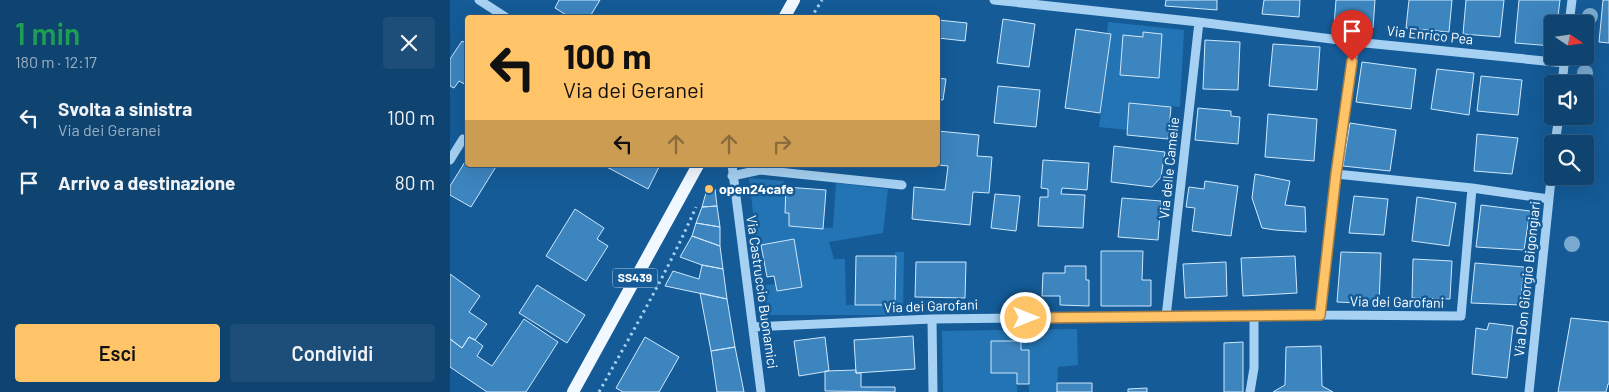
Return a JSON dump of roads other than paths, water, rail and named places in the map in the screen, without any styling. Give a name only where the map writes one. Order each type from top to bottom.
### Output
[{"type":"main road","points":[[786,15],[794,0]]},
{"type":"main road","name":"SS439","points":[[572,392],[697,167]]},
{"type":"street","points":[[479,0],[502,15]]},
{"type":"street","name":"Via Enrico Pea","points":[[994,0],[1199,22],[1355,42],[1544,57]]},
{"type":"street","points":[[1570,15],[1572,0]]},
{"type":"street","name":"Via delle Camelie","points":[[1166,317],[1199,22]]},
{"type":"street","points":[[1320,315],[1336,174],[1355,42]]},
{"type":"street","points":[[450,160],[463,139]]},
{"type":"street","name":"Via Castruccio Buonamici","points":[[732,167],[762,392]]},
{"type":"street","points":[[732,176],[760,170],[902,185]]},
{"type":"street","points":[[1336,174],[1549,198]]},
{"type":"street","name":"Via Don Giorgio Bigongiari","points":[[1529,392],[1550,185]]},
{"type":"street","name":"Via dei Garofani","points":[[753,327],[932,319],[1320,315],[1461,316],[1472,188]]},
{"type":"street","points":[[1250,392],[1254,368],[1254,316]]},
{"type":"street","points":[[932,319],[933,392]]},
{"type":"place","name":"open24cafe","points":[[709,189]]}]
